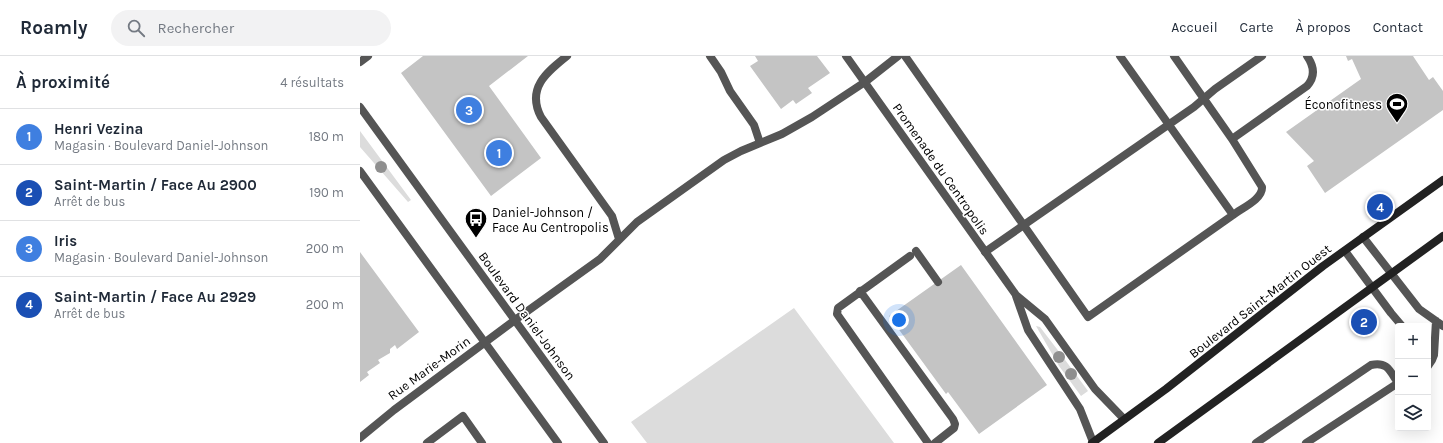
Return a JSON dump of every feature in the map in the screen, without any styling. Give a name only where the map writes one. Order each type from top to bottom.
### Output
[{"type":"main road","name":"Boulevard Saint-Martin Ouest","points":[[1093,443],[1363,237],[1443,180]]},
{"type":"main road","points":[[1158,443],[1443,236]]},
{"type":"street","points":[[360,62],[368,56]]},
{"type":"street","points":[[568,56],[551,69],[540,83],[536,94],[537,106],[541,117],[612,216],[619,239]]},
{"type":"street","points":[[710,56],[721,72],[730,91],[754,125],[760,143]]},
{"type":"street","name":"Promenade du Centropolis","points":[[846,56],[1016,295],[1045,319],[1095,389],[1124,419]]},
{"type":"street","name":"Rue Marie-Morin","points":[[360,438],[394,410],[532,306],[600,259],[636,222],[724,160],[740,151],[782,134],[802,123],[865,82],[898,56]]},
{"type":"street","points":[[905,56],[1088,317],[1259,196],[1262,190],[1261,184],[1232,139],[1174,56]]},
{"type":"street","points":[[1120,56],[1233,214]]},
{"type":"street","points":[[985,252],[1204,99],[1262,56]]},
{"type":"street","points":[[1232,139],[1307,86],[1313,78],[1313,66],[1307,56]]},
{"type":"street","name":"Boulevard Daniel-Johnson","points":[[360,107],[604,443]]},
{"type":"street","points":[[360,171],[558,443]]},
{"type":"street","points":[[1363,237],[1419,309],[1437,328],[1434,355],[1431,362]]},
{"type":"street","points":[[1345,251],[1399,323]]},
{"type":"street","points":[[928,443],[837,314],[838,308],[913,254],[938,282]]},
{"type":"street","points":[[860,291],[954,421],[955,426],[953,430],[935,443]]},
{"type":"street","name":"Promenade du Centropolis","points":[[1016,295],[1028,330],[1082,413],[1093,443]]},
{"type":"street","points":[[1256,443],[1371,365],[1378,363],[1383,364],[1395,379]]},
{"type":"street","points":[[1306,443],[1395,385]]},
{"type":"street","points":[[427,443],[463,416],[482,443]]},
{"type":"shaded area","points":[[360,131],[411,200],[408,202],[360,147]]},
{"type":"shaded area","points":[[794,308],[894,443],[647,443],[631,422]]},
{"type":"shaded area","points":[[1036,326],[1040,327],[1088,391],[1081,396],[1059,366]]},
{"type":"building","points":[[423,56],[528,56],[489,86],[541,158],[491,196],[401,73]]},
{"type":"building","points":[[755,56],[817,56],[830,73],[808,88],[812,93],[796,104],[793,100],[781,109],[750,66],[758,61]]},
{"type":"building","points":[[1346,56],[1413,56],[1429,80],[1433,77],[1443,91],[1443,110],[1325,193],[1307,166],[1314,161],[1286,132],[1361,79],[1352,59],[1348,61]]},
{"type":"building","points":[[360,252],[419,332],[397,349],[395,345],[390,349],[390,353],[378,360],[380,363],[367,372],[369,375],[360,382]]},
{"type":"building","points":[[961,265],[1047,385],[979,434],[948,392],[946,394],[889,316]]},
{"type":"place","name":"Iris","points":[[469,110]]},
{"type":"place","name":"Éconofitness","points":[[1397,124]]},
{"type":"place","name":"Henri Vezina","points":[[499,153]]},
{"type":"place","name":"Saint-Martin / Face Au 2929","points":[[1380,207]]},
{"type":"place","name":"Daniel-Johnson / Face Au Centropolis","points":[[476,238]]},
{"type":"place","name":"Saint-Martin / Face Au 2900","points":[[1364,322]]}]
